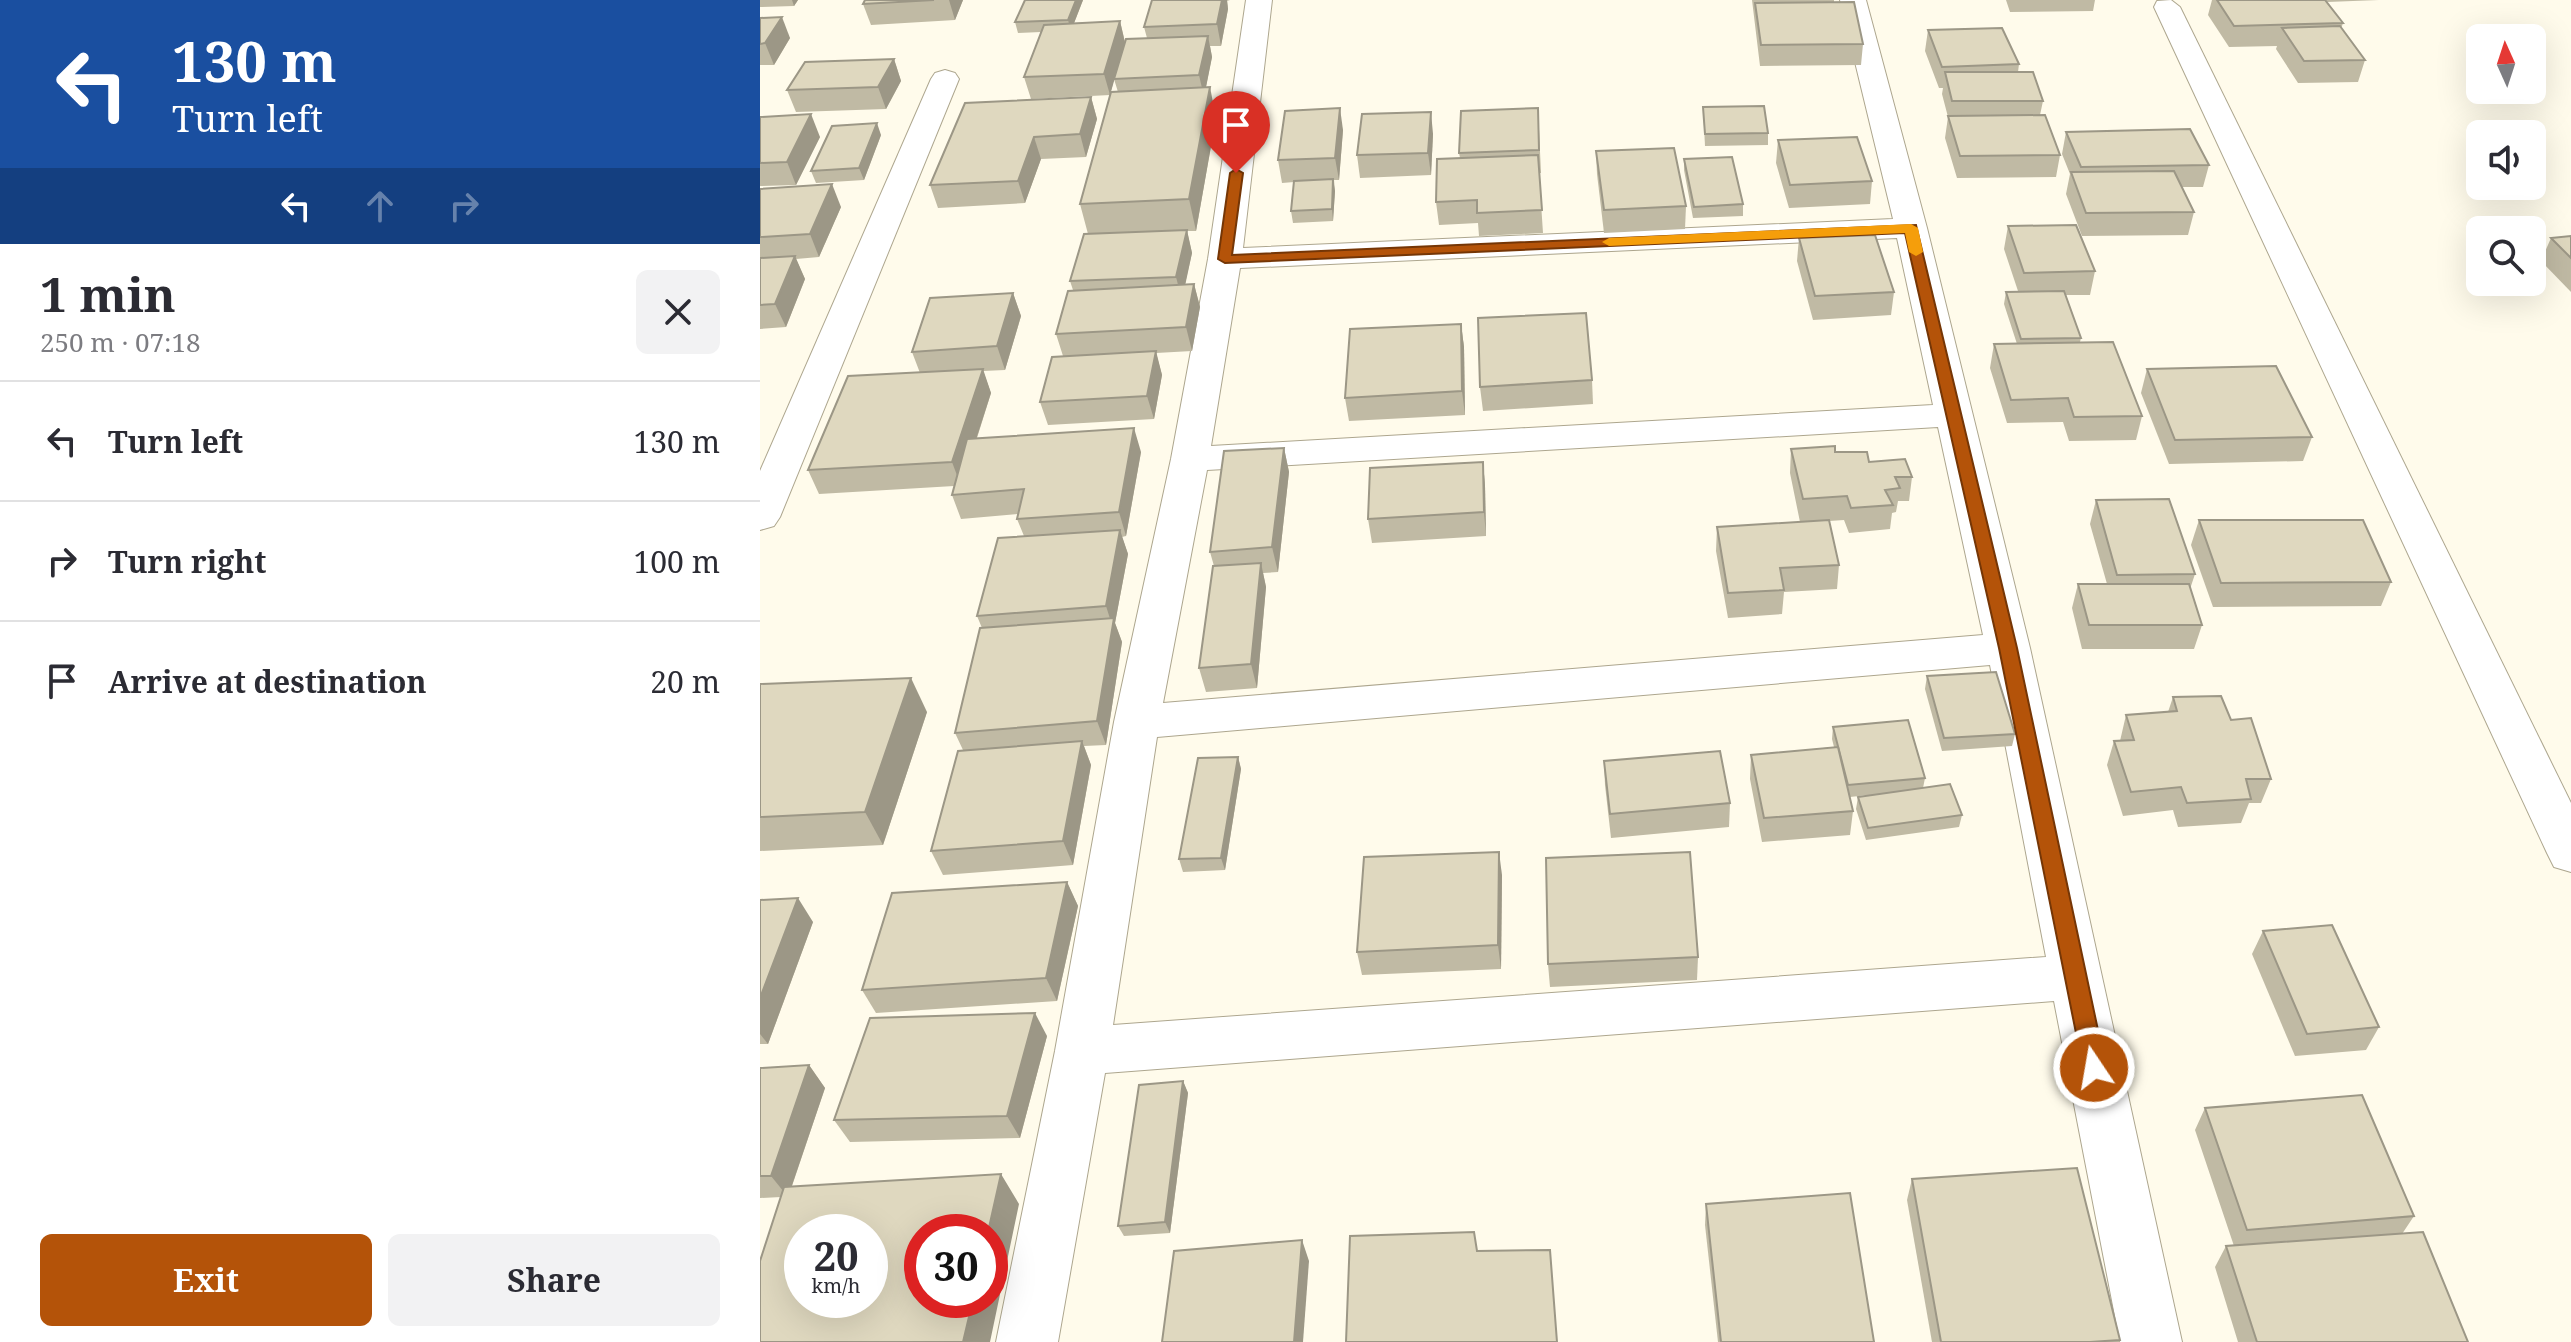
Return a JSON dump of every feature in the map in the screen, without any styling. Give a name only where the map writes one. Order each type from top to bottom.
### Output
[{"type":"street","points":[[1027,1342],[1082,1051],[1137,722],[1190,459],[1225,259],[1259,0]]},
{"type":"street","points":[[1853,0],[1911,228],[2008,648],[2151,1342]]},
{"type":"street","points":[[2167,7],[2571,853]]},
{"type":"street","points":[[760,517],[945,79]]},
{"type":"street","points":[[1225,259],[1911,228]]},
{"type":"street","points":[[1190,459],[1952,415]]},
{"type":"street","points":[[1137,722],[2008,648]]},
{"type":"street","points":[[1082,1051],[2076,977]]},
{"type":"building","points":[[865,0],[934,0],[863,4]]},
{"type":"building","points":[[1025,0],[1076,0],[1068,20],[1015,22]]},
{"type":"building","points":[[1152,0],[1222,0],[1217,24],[1144,27]]},
{"type":"building","points":[[2217,0],[2325,0],[2343,23],[2234,26]]},
{"type":"building","points":[[1854,2],[1863,44],[1761,45],[1755,3]]},
{"type":"building","points":[[782,17],[765,43],[760,44],[760,18]]},
{"type":"building","points":[[1120,21],[1104,74],[1024,77],[1044,25]]},
{"type":"building","points":[[2340,26],[2365,60],[2304,61],[2282,28]]},
{"type":"building","points":[[2002,28],[2019,64],[1942,67],[1928,30]]},
{"type":"building","points":[[1208,36],[1199,75],[1114,79],[1126,39]]},
{"type":"building","points":[[894,59],[878,87],[787,90],[805,62]]},
{"type":"building","points":[[1945,72],[2033,72],[2043,101],[1952,101]]},
{"type":"building","points":[[1210,87],[1189,199],[1080,204],[1111,92]]},
{"type":"building","points":[[1091,97],[1080,134],[1034,137],[1018,181],[930,185],[965,103]]},
{"type":"building","points":[[1764,106],[1768,133],[1705,134],[1703,107]]},
{"type":"building","points":[[1340,108],[1335,158],[1278,160],[1285,111]]},
{"type":"building","points":[[1538,108],[1539,150],[1459,153],[1461,111]]},
{"type":"building","points":[[1431,112],[1428,153],[1357,155],[1362,114]]},
{"type":"building","points":[[811,114],[787,162],[760,163],[760,117]]},
{"type":"building","points":[[2045,115],[2060,155],[1960,156],[1948,116]]},
{"type":"building","points":[[877,123],[859,168],[811,171],[832,126]]},
{"type":"building","points":[[2190,129],[2209,165],[2081,167],[2066,132]]},
{"type":"building","points":[[1857,137],[1872,181],[1790,185],[1778,140]]},
{"type":"building","points":[[1674,148],[1686,206],[1604,210],[1596,151]]},
{"type":"building","points":[[1538,155],[1542,210],[1477,213],[1477,200],[1436,202],[1437,159]]},
{"type":"building","points":[[1732,157],[1743,204],[1694,207],[1684,159]]},
{"type":"building","points":[[2174,171],[2194,212],[2086,213],[2071,172]]},
{"type":"building","points":[[1333,179],[1332,209],[1291,211],[1294,181]]},
{"type":"building","points":[[832,184],[810,234],[760,237],[760,189]]},
{"type":"building","points":[[2076,225],[2095,271],[2024,273],[2008,226]]},
{"type":"building","points":[[1187,230],[1176,277],[1070,281],[1084,234]]},
{"type":"building","points":[[1875,235],[1894,292],[1815,296],[1799,238]]},
{"type":"building","points":[[2571,236],[2571,258],[2551,238]]},
{"type":"building","points":[[795,256],[775,304],[760,305],[760,258]]},
{"type":"building","points":[[1194,284],[1186,327],[1056,334],[1068,291]]},
{"type":"building","points":[[2064,291],[2081,338],[2021,339],[2006,292]]},
{"type":"building","points":[[1013,293],[997,346],[912,352],[930,298]]},
{"type":"building","points":[[1586,313],[1592,380],[1480,387],[1478,318]]},
{"type":"building","points":[[1461,324],[1462,391],[1345,398],[1350,329]]},
{"type":"building","points":[[2113,342],[2142,416],[2074,417],[2068,398],[2011,400],[1994,344]]},
{"type":"building","points":[[1156,351],[1147,396],[1040,402],[1052,357]]},
{"type":"building","points":[[2276,366],[2312,437],[2175,440],[2147,369]]},
{"type":"building","points":[[983,369],[952,462],[808,470],[848,376]]},
{"type":"building","points":[[1134,428],[1119,512],[1017,519],[1024,489],[952,495],[967,439]]},
{"type":"building","points":[[1835,446],[1835,452],[1867,452],[1869,462],[1905,459],[1912,477],[1895,477],[1900,488],[1885,490],[1893,505],[1851,508],[1847,496],[1803,499],[1791,449]]},
{"type":"building","points":[[1284,448],[1272,547],[1210,552],[1224,451]]},
{"type":"building","points":[[1483,462],[1484,512],[1368,519],[1370,468]]},
{"type":"building","points":[[2169,499],[2195,574],[2117,575],[2096,500]]},
{"type":"building","points":[[1829,520],[1839,565],[1780,568],[1784,590],[1728,593],[1717,527]]},
{"type":"building","points":[[2199,520],[2363,520],[2391,582],[2221,583]]},
{"type":"building","points":[[1120,530],[1106,606],[977,616],[998,538]]},
{"type":"building","points":[[1261,563],[1251,664],[1199,668],[1213,566]]},
{"type":"building","points":[[2078,584],[2189,584],[2202,625],[2089,625]]},
{"type":"building","points":[[1114,618],[1097,721],[955,733],[980,628]]},
{"type":"building","points":[[1996,672],[2015,734],[1944,738],[1927,676]]},
{"type":"building","points":[[911,678],[865,812],[760,817],[760,684]]},
{"type":"building","points":[[2221,696],[2231,720],[2251,718],[2271,779],[2246,779],[2251,799],[2187,803],[2181,787],[2131,792],[2114,741],[2134,740],[2126,715],[2177,711],[2173,697]]},
{"type":"building","points":[[1908,720],[1925,778],[1848,785],[1833,727]]},
{"type":"building","points":[[1082,741],[1063,841],[931,851],[958,751]]},
{"type":"building","points":[[1838,747],[1853,811],[1764,818],[1751,755]]},
{"type":"building","points":[[1720,751],[1730,803],[1610,814],[1604,761]]},
{"type":"building","points":[[1238,757],[1221,858],[1179,859],[1198,758]]},
{"type":"building","points":[[1950,784],[1962,815],[1868,828],[1858,797]]},
{"type":"building","points":[[1499,852],[1498,945],[1357,952],[1364,857]]},
{"type":"building","points":[[1690,852],[1698,957],[1548,964],[1546,858]]},
{"type":"building","points":[[1067,882],[1046,978],[862,990],[892,893]]},
{"type":"building","points":[[798,898],[760,998],[760,900]]},
{"type":"building","points":[[2332,925],[2379,1027],[2307,1034],[2263,931]]},
{"type":"building","points":[[1035,1013],[1007,1116],[834,1120],[870,1018]]},
{"type":"building","points":[[809,1065],[771,1176],[760,1176],[760,1068]]},
{"type":"building","points":[[1183,1081],[1165,1222],[1118,1226],[1139,1085]]},
{"type":"building","points":[[2362,1095],[2414,1216],[2247,1230],[2205,1108]]},
{"type":"building","points":[[2077,1168],[2120,1340],[1941,1342],[1912,1179]]},
{"type":"building","points":[[1001,1174],[992,1214],[904,1214],[904,1318],[969,1318],[963,1342],[760,1342],[760,1261],[784,1187]]},
{"type":"building","points":[[1850,1193],[1874,1342],[1721,1342],[1706,1204]]},
{"type":"building","points":[[1474,1232],[1477,1251],[1550,1250],[1557,1342],[1346,1342],[1350,1236]]},
{"type":"building","points":[[2423,1232],[2468,1342],[2257,1342],[2226,1246]]},
{"type":"building","points":[[1302,1240],[1294,1342],[1162,1342],[1174,1251]]},
{"type":"slow traffic","points":[[1609,242],[1911,228],[1916,252]]},
{"type":"route","points":[[1236,173],[1225,259],[1911,228],[2008,648],[2094,1068]]}]
